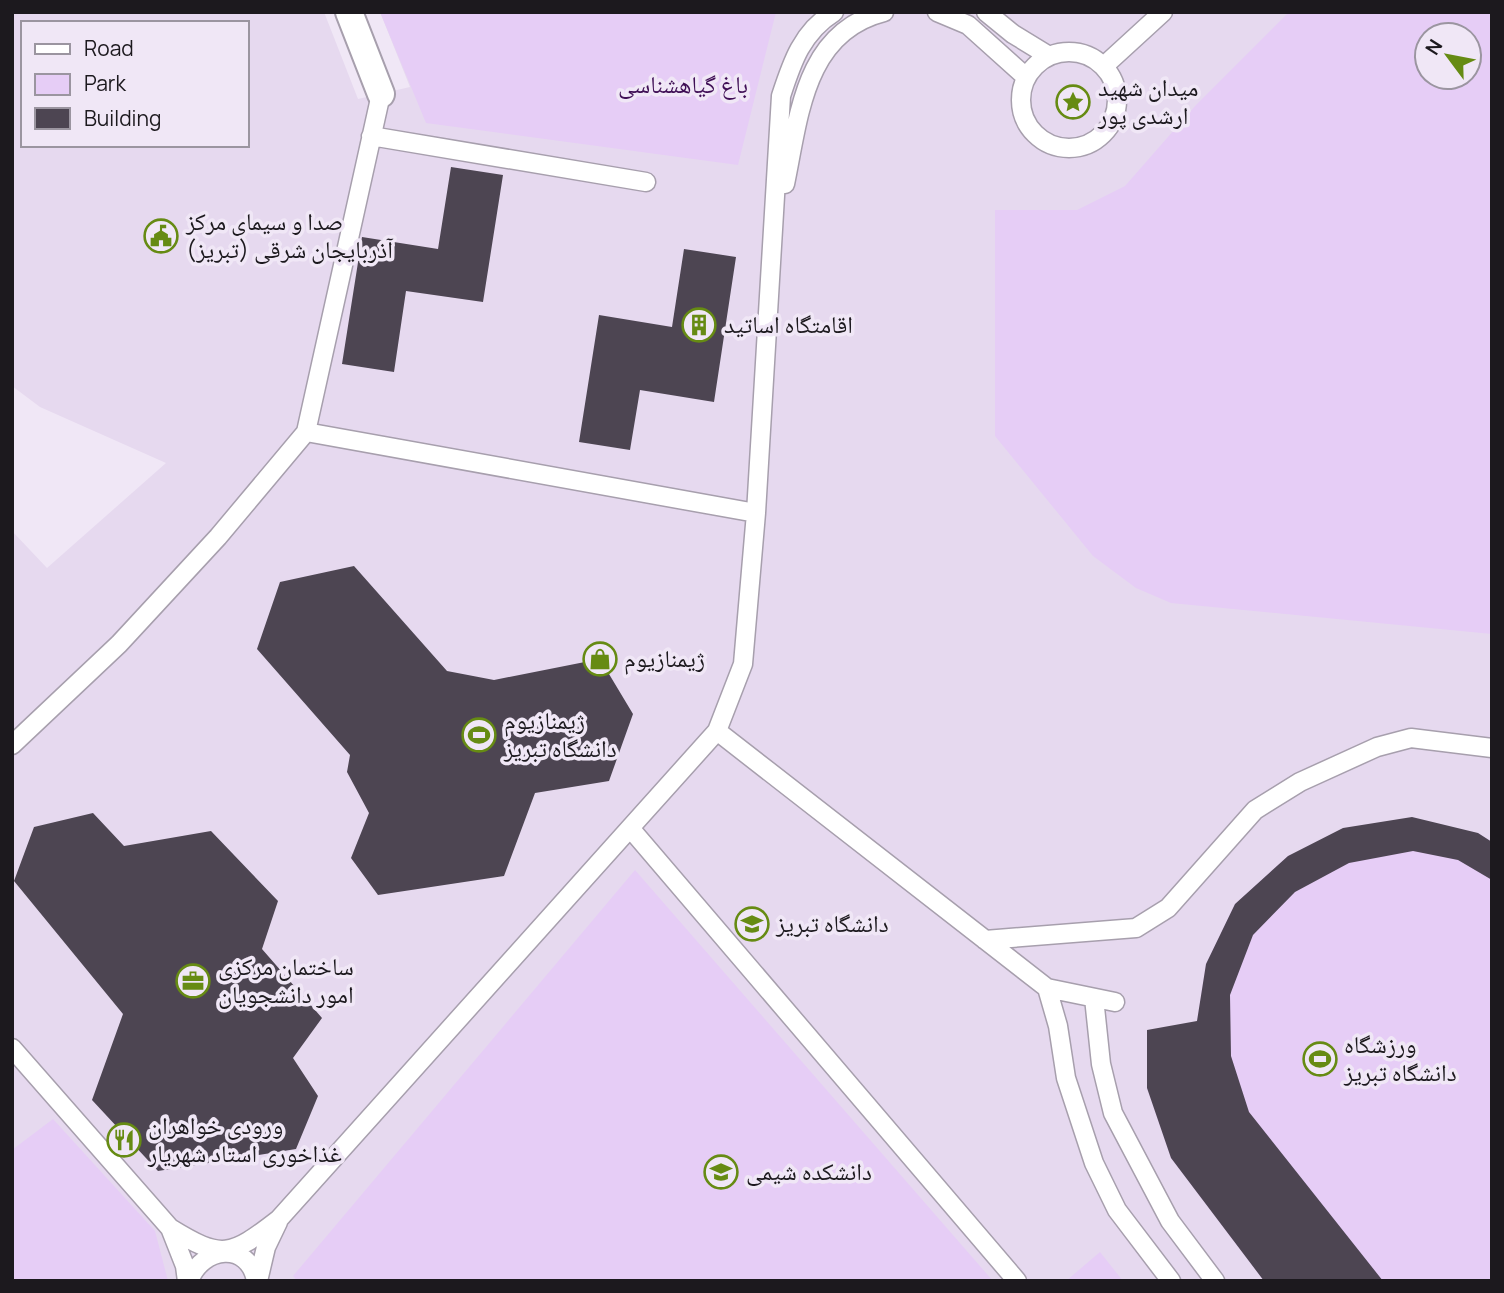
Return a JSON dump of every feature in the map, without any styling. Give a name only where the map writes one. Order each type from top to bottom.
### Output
[{"type":"street","points":[[12,745],[120,644],[218,537],[306,432],[381,94],[349,12]]},
{"type":"street","points":[[188,1281],[201,1261],[259,1235],[279,1219],[717,731],[743,664],[756,513],[781,96],[794,55],[818,22],[834,12]]},
{"type":"street","points":[[773,243],[803,100],[814,65],[833,38],[869,16],[884,12]]},
{"type":"street","points":[[937,12],[968,25],[1026,77]]},
{"type":"street","points":[[986,12],[1013,34],[1049,56]]},
{"type":"street","points":[[1104,66],[1163,12]]},
{"type":"street","points":[[1063,51],[1078,52],[1104,66],[1117,92],[1112,122],[1104,134],[1077,148],[1048,144],[1026,124],[1021,109],[1021,92],[1026,77],[1049,56],[1063,51]]},
{"type":"street","points":[[371,136],[646,182]]},
{"type":"street","points":[[306,432],[756,513]]},
{"type":"street","points":[[717,731],[1047,989],[1115,1002]]},
{"type":"street","points":[[985,940],[1136,928],[1168,908],[1255,810],[1300,782],[1377,747],[1411,738],[1492,748]]},
{"type":"street","points":[[630,828],[1017,1281]]},
{"type":"street","points":[[1047,989],[1066,1078],[1094,1163],[1117,1210],[1171,1281]]},
{"type":"street","points":[[1094,998],[1101,1064],[1113,1113],[1170,1221],[1214,1281]]},
{"type":"street","points":[[12,1048],[170,1228],[201,1247],[242,1258],[250,1266],[257,1281]]},
{"type":"street","points":[[257,1281],[266,1247],[279,1219]]},
{"type":"street","points":[[170,1228],[188,1281]]},
{"type":"shaded area","name":"دانشگاه تبریز","points":[[12,12],[324,12],[358,99],[410,87],[380,12],[1492,12],[1492,1281],[12,1281],[12,531],[47,568],[166,463],[40,407],[12,386]]},
{"type":"green space","name":"باغ گیاهشناسی","points":[[380,12],[776,12],[738,165],[426,123]]},
{"type":"green space","points":[[1289,12],[1492,12],[1492,634],[1171,603],[1136,588],[1093,556],[995,436],[995,210],[1077,210],[1125,186],[1196,105]]},
{"type":"green space","name":"ورزشگاه دانشگاه تبریز","points":[[1478,833],[1492,842],[1492,1281],[1264,1281],[1171,1158],[1147,1088],[1197,1021],[1206,964],[1235,904],[1288,856]]},
{"type":"green space","points":[[635,870],[993,1281],[297,1281],[293,1276]]},
{"type":"green space","points":[[53,1119],[155,1231],[168,1281],[12,1281],[12,1150]]},
{"type":"green space","points":[[1100,1252],[1123,1281],[1066,1281]]},
{"type":"building","points":[[451,167],[503,175],[483,302],[406,291],[394,372],[342,364],[362,237],[438,249]]},
{"type":"building","points":[[684,249],[736,257],[714,402],[640,390],[630,450],[579,442],[599,315],[672,327]]},
{"type":"building","name":"ژیمنازیوم دانشگاه تبریز","points":[[354,566],[447,671],[494,680],[600,659],[633,714],[609,781],[535,793],[504,876],[378,895],[351,858],[369,813],[347,772],[350,755],[257,649],[280,582]]},
{"type":"building","name":"ساختمان مرکزی امور دانشجویان","points":[[93,813],[124,846],[211,831],[278,901],[262,949],[322,1018],[293,1058],[318,1096],[296,1149],[158,1171],[92,1100],[123,1014],[14,881],[34,827]]},
{"type":"building","points":[[1412,817],[1478,833],[1492,842],[1492,880],[1458,860],[1413,851],[1349,863],[1295,892],[1253,935],[1230,995],[1231,1056],[1249,1112],[1383,1281],[1264,1281],[1171,1158],[1147,1088],[1147,1030],[1197,1021],[1206,964],[1235,904],[1288,856],[1343,828]]},
{"type":"place","name":"میدان شهید ارشدی پور","points":[[1073,102]]},
{"type":"place","name":"صدا و سیمای مرکز آذربایجان شرقی (تبریز)","points":[[161,236]]},
{"type":"place","name":"اقامتگاه اساتید","points":[[699,325]]},
{"type":"place","name":"ژیمنازیوم","points":[[600,659]]},
{"type":"place","name":"ژیمنازیوم دانشگاه تبریز","points":[[479,735]]},
{"type":"place","name":"دانشگاه تبریز","points":[[752,924]]},
{"type":"place","name":"ساختمان مرکزی امور دانشجویان","points":[[193,981]]},
{"type":"place","name":"ورزشگاه دانشگاه تبریز","points":[[1320,1059]]},
{"type":"place","name":"ورودی خواهران غذاخوری استاد شهریار","points":[[124,1140]]},
{"type":"place","name":"دانشکده شیمی","points":[[721,1172]]}]
